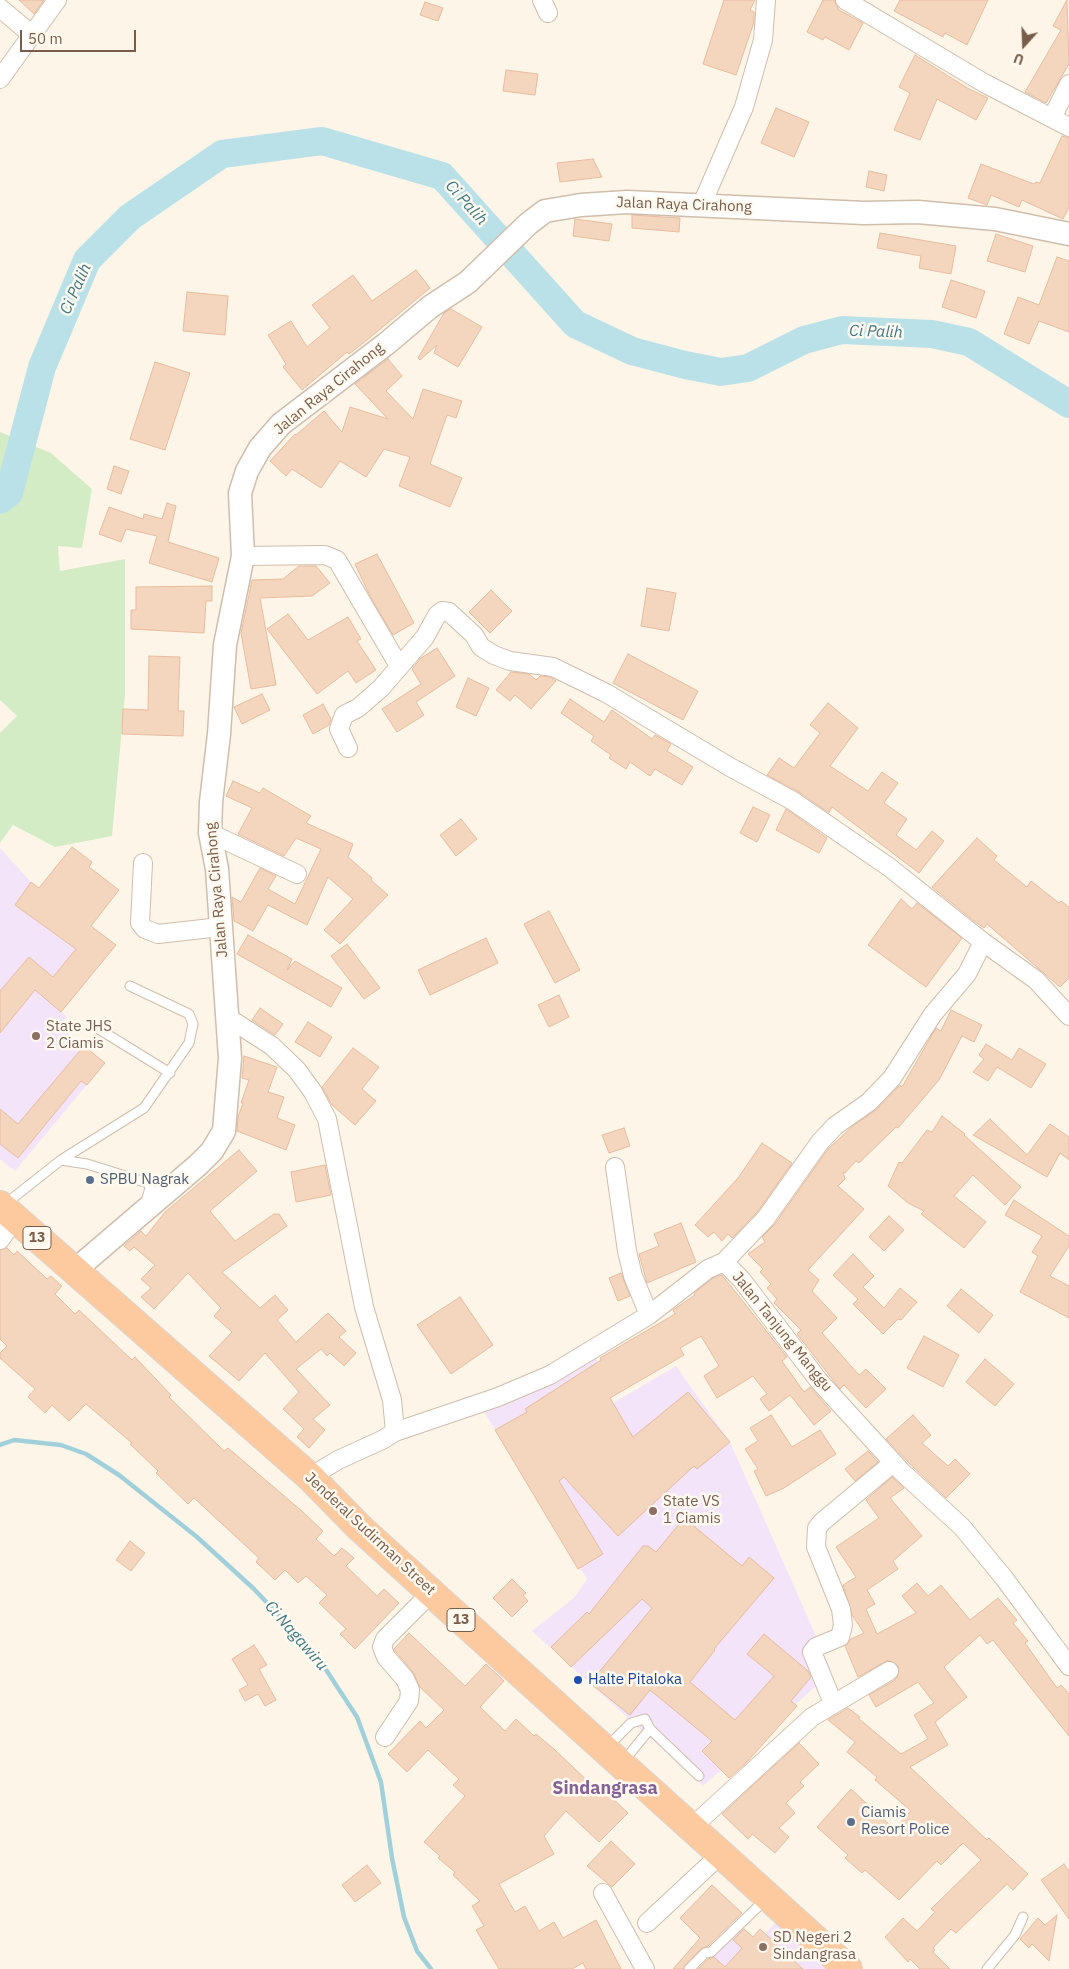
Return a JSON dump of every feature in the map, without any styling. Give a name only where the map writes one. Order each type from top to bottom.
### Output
[{"type":"highway","name":"Jenderal Sudirman Street","points":[[4,1218],[72,1267],[310,1477],[360,1527],[767,1898],[848,1969]]},
{"type":"street","points":[[0,79],[57,0]]},
{"type":"street","points":[[702,204],[744,107],[763,40],[766,0]]},
{"type":"street","points":[[845,0],[984,83],[1069,127]]},
{"type":"street","points":[[0,8],[31,34]]},
{"type":"street","points":[[1052,118],[1069,84]]},
{"type":"street","name":"Jalan Raya Cirahong","points":[[72,1267],[198,1165],[212,1151],[224,1131],[230,1058],[217,869],[210,833],[211,802],[219,734],[225,644],[243,556],[240,493],[247,472],[260,448],[281,424],[386,344],[430,306],[468,282],[528,224],[545,212],[582,205],[627,202],[864,213],[918,212],[956,214],[1069,234]]},
{"type":"street","points":[[243,556],[325,555],[337,560],[399,666]]},
{"type":"street","points":[[348,748],[339,729],[344,715],[358,708],[381,688],[424,637],[437,615],[442,611],[449,612],[474,634],[481,647],[494,655],[510,661],[554,667],[630,707],[730,767],[793,801],[889,866],[983,942],[1036,980],[1069,1016]]},
{"type":"street","points":[[210,833],[297,874]]},
{"type":"street","points":[[143,863],[140,923],[144,929],[158,934],[220,928]]},
{"type":"street","points":[[724,1262],[766,1218],[820,1142],[841,1121],[869,1102],[892,1078],[933,1014],[967,974],[983,942]]},
{"type":"street","points":[[227,1017],[272,1046],[297,1070],[313,1092],[327,1119],[364,1308],[392,1400],[395,1432]]},
{"type":"street","points":[[615,1167],[627,1251],[633,1276],[649,1315]]},
{"type":"street","name":"Jalan Tanjung Manggu","points":[[310,1477],[338,1460],[395,1432],[498,1397],[550,1374],[649,1315],[708,1269],[724,1262],[747,1286],[819,1381],[893,1463],[962,1527],[1004,1578],[1069,1666]]},
{"type":"street","points":[[834,1703],[812,1652],[816,1647],[840,1637],[843,1625],[841,1609],[816,1547],[817,1528],[828,1516],[893,1463]]},
{"type":"street","points":[[385,1737],[409,1701],[410,1690],[405,1679],[386,1657],[382,1647],[385,1639],[432,1592]]},
{"type":"street","points":[[691,1828],[812,1717],[889,1671]]},
{"type":"street","points":[[647,1923],[720,1855]]},
{"type":"street","points":[[603,1893],[645,1969]]},
{"type":"lane","points":[[4,1218],[61,1160],[144,1108],[189,1043],[193,1024],[189,1014],[130,986]]},
{"type":"lane","points":[[97,1028],[170,1072]]},
{"type":"lane","points":[[61,1160],[87,1164],[151,1184],[149,1196],[135,1218],[105,1234],[72,1267]]},
{"type":"lane","points":[[613,1756],[620,1731],[631,1723],[645,1719],[650,1729],[700,1776]]},
{"type":"lane","points":[[613,1756],[650,1729]]},
{"type":"lane","points":[[689,1969],[706,1953],[711,1952],[767,1898]]},
{"type":"lane","points":[[988,1969],[1015,1935],[1023,1917]]},
{"type":"shaded area","name":"State JHS 2 Ciamis","points":[[0,848],[31,882],[116,945],[61,1012],[67,1017],[60,1027],[105,1063],[15,1171],[0,1159]]},
{"type":"shaded area","name":"State VS 1 Ciamis","points":[[592,1346],[613,1403],[676,1366],[730,1442],[832,1672],[703,1786],[532,1631],[574,1598],[587,1579],[483,1410]]},
{"type":"shaded area","name":"SD Negeri 2 Sindangrasa","points":[[776,1922],[829,1969],[725,1969],[715,1961],[716,1959],[713,1956],[742,1927],[753,1937],[760,1929],[765,1934]]},
{"type":"green space","points":[[0,432],[51,453],[92,489],[82,548],[58,546],[60,571],[125,559],[125,695],[112,836],[55,847],[13,825],[0,843],[0,733],[17,716],[0,700]]},
{"type":"building","points":[[19,0],[44,0],[34,14]]},
{"type":"building","points":[[724,0],[755,0],[750,10],[754,12],[754,22],[736,75],[703,64]]},
{"type":"building","points":[[823,0],[834,0],[839,10],[863,23],[849,50],[825,37],[823,40],[807,32]]},
{"type":"building","points":[[900,0],[988,0],[967,45],[945,33],[943,37],[894,11]]},
{"type":"building","points":[[1067,0],[1069,64],[1046,103],[1025,92],[1061,30],[1053,26]]},
{"type":"building","points":[[425,2],[443,8],[438,21],[420,15]]},
{"type":"building","points":[[915,55],[969,89],[988,98],[976,120],[937,99],[920,140],[894,130],[910,93],[899,87]]},
{"type":"building","points":[[506,70],[538,74],[535,95],[503,91]]},
{"type":"building","points":[[776,108],[809,122],[794,157],[761,143]]},
{"type":"building","points":[[1062,136],[1069,138],[1069,207],[1063,219],[1022,200],[1019,207],[991,195],[987,205],[968,198],[981,164],[1034,184],[1036,182],[1040,183]]},
{"type":"building","points":[[593,159],[602,177],[560,182],[557,163]]},
{"type":"building","points":[[869,171],[887,175],[884,191],[866,187]]},
{"type":"building","points":[[632,215],[680,218],[679,232],[632,228]]},
{"type":"building","points":[[575,219],[612,224],[609,241],[573,236]]},
{"type":"building","points":[[880,233],[956,246],[951,274],[919,268],[921,256],[877,248]]},
{"type":"building","points":[[996,234],[1033,246],[1025,272],[987,261]]},
{"type":"building","points":[[1057,257],[1069,261],[1069,332],[1039,321],[1029,344],[1004,334],[1018,297],[1039,305]]},
{"type":"building","points":[[416,270],[430,288],[349,354],[347,352],[302,390],[283,367],[286,364],[268,335],[291,321],[307,347],[330,328],[312,305],[353,275],[372,301]]},
{"type":"building","points":[[951,280],[985,291],[976,318],[942,307]]},
{"type":"building","points":[[187,292],[228,296],[225,335],[183,331]]},
{"type":"building","points":[[451,309],[482,327],[458,367],[434,353],[437,345],[420,360],[418,358],[444,313]]},
{"type":"building","points":[[388,359],[402,376],[386,391],[413,419],[423,389],[462,401],[456,418],[447,415],[430,464],[462,478],[450,507],[399,486],[410,457],[384,449],[366,477],[340,461],[321,488],[292,469],[286,476],[270,461],[295,434],[324,411],[342,432],[350,407],[388,419],[355,384]]},
{"type":"building","points":[[155,362],[190,373],[165,450],[130,439]]},
{"type":"building","points":[[114,466],[129,471],[121,494],[107,489]]},
{"type":"building","points":[[167,503],[176,506],[168,542],[219,558],[212,582],[149,563],[157,536],[126,529],[121,542],[99,534],[109,507],[143,519],[144,514],[162,519]]},
{"type":"building","points":[[377,554],[414,623],[393,635],[370,596],[355,564]]},
{"type":"building","points":[[299,566],[316,566],[330,583],[312,596],[260,598],[276,685],[251,689],[241,633],[252,580],[283,579]]},
{"type":"building","points":[[212,586],[212,601],[206,601],[204,633],[131,629],[131,610],[136,610],[136,587]]},
{"type":"building","points":[[647,588],[676,593],[669,631],[641,626]]},
{"type":"building","points":[[491,590],[512,611],[490,633],[469,612]]},
{"type":"building","points":[[288,614],[308,640],[348,617],[361,639],[357,641],[376,670],[356,683],[348,671],[317,694],[267,629]]},
{"type":"building","points":[[437,648],[455,676],[416,702],[424,715],[397,732],[382,709],[421,684],[412,669],[421,658]]},
{"type":"building","points":[[628,654],[698,691],[683,720],[613,683]]},
{"type":"building","points":[[149,656],[180,657],[178,711],[184,711],[183,736],[122,734],[123,709],[148,710]]},
{"type":"building","points":[[511,672],[529,674],[536,680],[540,676],[550,677],[556,681],[531,709],[515,695],[510,701],[496,690]]},
{"type":"building","points":[[468,678],[489,688],[476,716],[456,707]]},
{"type":"building","points":[[262,694],[270,710],[242,724],[234,707]]},
{"type":"building","points":[[570,699],[604,722],[612,710],[652,739],[655,735],[671,744],[667,751],[693,767],[682,785],[655,769],[650,776],[630,762],[626,769],[609,758],[611,755],[591,741],[594,736],[561,713]]},
{"type":"building","points":[[828,703],[858,728],[830,766],[868,791],[882,772],[898,783],[884,803],[907,819],[896,835],[916,850],[932,831],[944,841],[919,873],[832,807],[829,813],[799,792],[767,775],[779,758],[794,768],[820,733],[810,725]]},
{"type":"building","points":[[323,704],[331,719],[329,725],[313,734],[303,715]]},
{"type":"building","points":[[233,781],[260,793],[263,788],[311,816],[306,823],[353,844],[348,857],[388,895],[340,944],[324,930],[353,899],[328,877],[307,925],[268,905],[253,931],[234,921],[232,897],[241,902],[260,868],[276,876],[268,889],[295,904],[321,849],[296,838],[284,856],[238,834],[252,808],[226,796]]},
{"type":"building","points":[[753,807],[770,815],[757,842],[740,833]]},
{"type":"building","points":[[786,809],[827,838],[819,853],[776,830]]},
{"type":"building","points":[[461,819],[477,839],[456,856],[440,835]]},
{"type":"building","points":[[977,838],[997,856],[994,860],[1027,887],[1031,881],[1059,903],[1061,901],[1069,907],[1069,978],[1060,987],[987,924],[984,928],[932,887]]},
{"type":"building","points":[[72,847],[92,862],[89,867],[119,890],[91,926],[116,945],[61,1012],[35,990],[0,1033],[0,991],[29,957],[53,977],[76,949],[15,905],[31,882],[39,888]]},
{"type":"building","points":[[901,899],[912,909],[917,903],[962,938],[926,987],[868,945]]},
{"type":"building","points":[[549,911],[580,970],[555,983],[524,924]]},
{"type":"building","points":[[248,935],[292,959],[287,970],[295,961],[342,988],[331,1007],[237,954]]},
{"type":"building","points":[[486,938],[498,963],[430,995],[418,970]]},
{"type":"building","points":[[347,944],[380,988],[364,999],[331,956]]},
{"type":"building","points":[[559,995],[569,1017],[549,1027],[538,1005]]},
{"type":"building","points":[[260,1008],[283,1024],[275,1035],[252,1020]]},
{"type":"building","points":[[951,1010],[982,1025],[974,1042],[962,1036],[939,1080],[898,1128],[896,1127],[859,1163],[856,1161],[845,1173],[843,1172],[845,1179],[838,1186],[864,1209],[808,1270],[819,1280],[812,1291],[837,1318],[822,1333],[859,1375],[866,1369],[886,1389],[866,1408],[844,1385],[840,1389],[797,1334],[801,1330],[774,1303],[777,1299],[767,1288],[771,1284],[760,1272],[763,1269],[748,1254],[765,1242],[762,1237],[775,1224],[828,1149],[853,1126],[877,1109],[900,1085],[902,1087],[936,1028],[941,1031]]},
{"type":"building","points":[[308,1022],[332,1037],[320,1057],[295,1042]]},
{"type":"building","points":[[986,1044],[1012,1060],[1019,1048],[1046,1064],[1031,1088],[997,1067],[988,1081],[973,1072],[984,1059],[979,1055]]},
{"type":"building","points":[[84,1046],[105,1063],[87,1085],[81,1081],[18,1158],[0,1144],[0,1109],[18,1124]]},
{"type":"building","points":[[353,1048],[379,1067],[362,1089],[376,1101],[355,1125],[332,1105],[322,1087]]},
{"type":"building","points":[[244,1056],[277,1067],[268,1092],[284,1097],[277,1118],[295,1125],[286,1150],[237,1131],[238,1117],[243,1103],[241,1103],[249,1080],[242,1078]]},
{"type":"building","points":[[942,1116],[965,1134],[1021,1187],[1005,1205],[973,1175],[954,1196],[986,1222],[964,1248],[921,1214],[924,1211],[908,1203],[888,1186],[899,1162],[902,1163],[927,1130],[932,1132]]},
{"type":"building","points":[[990,1119],[1027,1155],[1050,1124],[1069,1137],[1069,1160],[1060,1153],[1047,1177],[973,1135]]},
{"type":"building","points":[[624,1128],[630,1146],[609,1153],[602,1135]]},
{"type":"building","points":[[762,1143],[792,1163],[758,1211],[732,1238],[728,1234],[722,1241],[714,1232],[708,1237],[695,1225],[738,1178]]},
{"type":"building","points":[[239,1150],[257,1171],[210,1211],[235,1241],[274,1214],[279,1214],[287,1226],[222,1272],[260,1308],[275,1295],[288,1310],[277,1320],[296,1342],[328,1313],[346,1331],[339,1337],[356,1353],[344,1366],[330,1353],[327,1356],[321,1349],[296,1369],[330,1405],[313,1419],[325,1430],[309,1448],[297,1437],[304,1429],[283,1409],[299,1392],[265,1353],[239,1381],[209,1356],[232,1332],[214,1316],[221,1308],[188,1273],[154,1309],[141,1297],[151,1288],[141,1279],[155,1265],[134,1247],[130,1251],[124,1246],[141,1231],[146,1236],[165,1212]]},
{"type":"building","points":[[325,1165],[331,1195],[296,1202],[291,1172]]},
{"type":"building","points":[[1014,1200],[1069,1236],[1069,1246],[1050,1276],[1069,1286],[1069,1318],[1020,1292],[1038,1256],[1032,1252],[1042,1236],[1005,1215]]},
{"type":"building","points":[[889,1216],[904,1230],[884,1251],[869,1237]]},
{"type":"building","points":[[681,1223],[696,1262],[647,1283],[639,1254],[659,1246],[654,1234]]},
{"type":"building","points":[[7,1248],[14,1255],[17,1251],[47,1279],[51,1276],[62,1286],[55,1294],[75,1314],[79,1310],[132,1360],[135,1357],[171,1395],[169,1397],[224,1451],[228,1448],[303,1512],[323,1531],[316,1539],[334,1556],[342,1548],[354,1558],[346,1566],[377,1596],[384,1589],[399,1603],[355,1649],[340,1634],[346,1629],[319,1603],[327,1595],[306,1576],[298,1583],[285,1570],[275,1580],[256,1562],[259,1558],[194,1498],[188,1504],[156,1473],[158,1471],[130,1444],[132,1443],[86,1404],[69,1421],[52,1405],[45,1413],[28,1397],[35,1389],[0,1358],[0,1353],[7,1346],[0,1339],[0,1250]]},
{"type":"building","points":[[853,1254],[874,1276],[863,1287],[884,1308],[900,1288],[917,1302],[901,1320],[898,1319],[883,1334],[853,1304],[858,1299],[833,1275]]},
{"type":"building","points":[[621,1273],[630,1296],[618,1301],[609,1278]]},
{"type":"building","points":[[722,1275],[787,1357],[782,1361],[804,1392],[810,1387],[831,1411],[814,1425],[790,1395],[769,1411],[760,1399],[767,1394],[753,1376],[717,1398],[704,1376],[719,1366],[701,1336],[680,1348],[684,1355],[610,1398],[633,1437],[688,1392],[730,1442],[697,1469],[694,1466],[618,1536],[564,1477],[559,1481],[603,1554],[578,1569],[495,1430],[527,1412],[525,1409],[601,1360],[600,1358],[675,1314],[673,1310],[695,1295],[694,1293],[713,1278]]},
{"type":"building","points":[[961,1289],[993,1315],[979,1333],[947,1306]]},
{"type":"building","points":[[460,1297],[493,1345],[451,1374],[417,1325]]},
{"type":"building","points":[[924,1336],[959,1355],[943,1387],[907,1368]]},
{"type":"building","points":[[985,1359],[1014,1384],[995,1406],[966,1382]]},
{"type":"building","points":[[771,1415],[792,1447],[820,1430],[836,1454],[784,1488],[766,1496],[754,1471],[758,1469],[745,1449],[758,1441],[750,1428]]},
{"type":"building","points":[[913,1415],[931,1435],[922,1443],[948,1466],[955,1459],[970,1474],[946,1498],[886,1439]]},
{"type":"building","points":[[868,1451],[878,1462],[855,1481],[845,1469]]},
{"type":"building","points":[[892,1477],[904,1488],[890,1498],[922,1536],[893,1561],[898,1569],[867,1590],[875,1604],[866,1609],[877,1634],[916,1613],[902,1596],[917,1583],[928,1596],[941,1585],[970,1620],[998,1598],[1017,1620],[1013,1623],[1028,1641],[1025,1643],[1057,1688],[1061,1685],[1069,1694],[1069,1736],[993,1640],[987,1644],[980,1635],[944,1667],[967,1697],[935,1722],[948,1745],[910,1767],[987,1840],[989,1838],[1028,1874],[1013,1890],[1007,1884],[956,1933],[951,1929],[933,1948],[935,1950],[933,1952],[950,1969],[920,1969],[910,1959],[908,1962],[885,1937],[903,1918],[917,1931],[935,1912],[931,1909],[981,1860],[963,1843],[941,1865],[937,1861],[899,1900],[865,1870],[862,1873],[845,1858],[848,1855],[817,1827],[851,1789],[894,1829],[911,1811],[875,1780],[877,1777],[847,1752],[855,1742],[828,1720],[848,1708],[901,1754],[928,1739],[914,1715],[934,1703],[918,1682],[876,1707],[869,1695],[895,1680],[898,1676],[898,1666],[888,1660],[858,1677],[845,1646],[851,1639],[864,1633],[852,1615],[843,1585],[856,1577],[836,1547],[879,1518],[866,1500]]},
{"type":"building","points":[[684,1518],[742,1566],[749,1557],[774,1578],[714,1649],[690,1682],[735,1720],[774,1676],[747,1654],[764,1634],[808,1671],[811,1677],[791,1701],[797,1706],[747,1762],[729,1778],[702,1751],[712,1741],[650,1690],[630,1715],[590,1683],[652,1608],[642,1599],[571,1667],[551,1647],[587,1612],[589,1614],[643,1546],[648,1546],[656,1552]]},
{"type":"building","points":[[130,1541],[145,1553],[131,1571],[116,1560]]},
{"type":"building","points":[[512,1579],[526,1593],[523,1595],[528,1601],[512,1617],[493,1598]]},
{"type":"building","points":[[409,1633],[465,1686],[486,1664],[504,1681],[480,1707],[505,1731],[516,1719],[534,1736],[536,1734],[555,1750],[594,1787],[597,1784],[628,1813],[599,1842],[566,1811],[544,1836],[554,1854],[499,1884],[515,1912],[525,1906],[539,1931],[554,1922],[563,1938],[596,1920],[621,1969],[586,1969],[583,1963],[572,1969],[499,1969],[476,1930],[484,1926],[472,1906],[480,1901],[453,1875],[455,1872],[438,1858],[440,1856],[424,1842],[465,1796],[453,1785],[459,1779],[428,1750],[407,1772],[388,1754],[420,1721],[426,1728],[444,1710],[420,1687],[413,1672],[394,1649]]},
{"type":"building","points":[[254,1645],[267,1665],[259,1669],[276,1700],[265,1706],[258,1694],[245,1701],[239,1690],[248,1685],[232,1659]]},
{"type":"building","points":[[799,1743],[819,1764],[800,1782],[804,1786],[786,1803],[795,1813],[779,1828],[789,1837],[775,1853],[752,1834],[748,1839],[722,1814]]},
{"type":"building","points":[[611,1841],[635,1864],[612,1887],[587,1866]]},
{"type":"building","points":[[1064,1864],[1069,1871],[1069,1919],[1041,1880]]},
{"type":"building","points":[[367,1865],[381,1883],[355,1902],[342,1885]]},
{"type":"building","points":[[712,1885],[742,1913],[708,1946],[701,1949],[683,1969],[673,1969],[700,1938],[680,1918]]},
{"type":"building","points":[[1057,1915],[1049,1961],[1032,1944],[1029,1948],[1020,1939],[1038,1918],[1045,1925]]},
{"type":"building","points":[[744,1929],[753,1937],[760,1929],[803,1969],[698,1969],[708,1959],[714,1957],[725,1967],[742,1948],[733,1940]]},
{"type":"waterway","name":"Ci Palih","points":[[0,500],[9,493],[42,367],[87,260],[130,217],[222,154],[322,141],[442,176],[575,324],[632,351],[721,372],[748,368],[804,340],[842,330],[932,334],[969,342],[1069,404]]},
{"type":"waterway","name":"Ci Nagawiru","points":[[0,1445],[14,1440],[61,1445],[86,1454],[119,1475],[197,1537],[254,1589],[317,1656],[357,1717],[381,1782],[392,1858],[404,1917],[417,1951],[431,1969]]},
{"type":"place","name":"State JHS 2 Ciamis","points":[[36,1036]]},
{"type":"place","name":"SPBU Nagrak","points":[[90,1180]]},
{"type":"place","name":"State VS 1 Ciamis","points":[[653,1511]]},
{"type":"place","name":"Halte Pitaloka","points":[[578,1680]]},
{"type":"place","name":"Ciamis Resort Police","points":[[851,1822]]},
{"type":"place","name":"SD Negeri 2 Sindangrasa","points":[[763,1947]]},
{"type":"district","name":"Sindangrasa","points":[[605,1789]]}]
